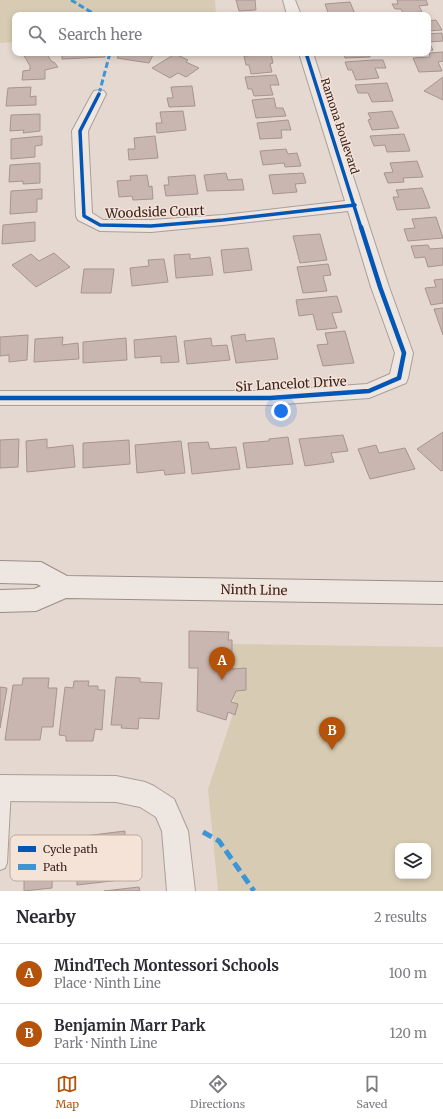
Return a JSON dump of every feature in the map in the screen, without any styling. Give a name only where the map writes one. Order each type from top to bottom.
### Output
[{"type":"main road","points":[[0,572],[41,573],[64,587]]},
{"type":"main road","name":"Ninth Line","points":[[0,601],[36,600],[64,587],[443,594]]},
{"type":"street","points":[[289,0],[293,12]]},
{"type":"street","name":"Ramona Boulevard","points":[[307,56],[355,205]]},
{"type":"street","name":"Woodside Court","points":[[99,94],[80,131],[84,216],[100,225],[151,226],[223,220],[355,205]]},
{"type":"street","name":"Sir Lancelot Drive","points":[[0,398],[270,398],[369,391],[399,378],[404,353],[380,287],[355,205]]},
{"type":"street","points":[[3,788],[116,789],[145,795],[165,808],[175,831],[182,891]]},
{"type":"lane","points":[[0,863],[3,788]]},
{"type":"shaded area","points":[[0,0],[215,0],[216,12],[12,12],[12,42],[0,43]]},
{"type":"shaded area","points":[[232,644],[443,647],[443,891],[218,891],[208,789],[234,711]]},
{"type":"building","points":[[236,0],[255,0],[256,10],[239,11]]},
{"type":"building","points":[[397,0],[426,0],[428,5],[419,6],[422,12],[402,12],[401,9],[395,9],[392,4],[398,4]]},
{"type":"building","points":[[350,2],[354,12],[328,12],[325,4]]},
{"type":"building","points":[[436,20],[442,30],[431,31],[431,21]]},
{"type":"building","points":[[442,33],[443,41],[431,42],[431,34]]},
{"type":"building","points":[[443,52],[443,61],[438,62],[442,71],[419,72],[413,58],[430,57],[431,53]]},
{"type":"building","points":[[24,56],[48,56],[58,67],[45,70],[45,79],[22,80],[23,71],[30,70],[30,66]]},
{"type":"building","points":[[62,56],[105,57],[62,59]]},
{"type":"building","points":[[118,56],[152,56],[149,63],[117,58]]},
{"type":"building","points":[[172,56],[179,56],[188,60],[186,62],[199,68],[186,77],[178,73],[170,78],[152,68]]},
{"type":"building","points":[[244,56],[271,56],[273,63],[270,64],[272,72],[251,74],[249,65],[246,65]]},
{"type":"building","points":[[344,56],[370,57],[345,58]]},
{"type":"building","points":[[383,60],[386,68],[375,68],[379,78],[356,80],[352,70],[348,70],[345,62]]},
{"type":"building","points":[[276,75],[279,85],[270,85],[273,95],[254,96],[252,89],[248,89],[245,77]]},
{"type":"building","points":[[443,77],[443,100],[424,91]]},
{"type":"building","points":[[387,83],[393,101],[372,102],[368,93],[358,93],[355,85]]},
{"type":"building","points":[[192,86],[195,106],[169,107],[167,98],[173,98],[171,87]]},
{"type":"building","points":[[31,87],[30,97],[36,96],[36,105],[6,106],[8,88]]},
{"type":"building","points":[[274,98],[276,108],[283,108],[286,116],[256,118],[252,100]]},
{"type":"building","points":[[183,111],[186,130],[157,133],[156,123],[162,123],[160,112]]},
{"type":"building","points":[[392,111],[399,128],[372,130],[368,120],[371,119],[368,113]]},
{"type":"building","points":[[40,114],[40,131],[23,133],[24,130],[10,131],[11,115]]},
{"type":"building","points":[[288,120],[291,130],[281,130],[282,138],[260,139],[257,123]]},
{"type":"building","points":[[404,134],[410,151],[387,152],[385,145],[374,146],[370,136]]},
{"type":"building","points":[[42,136],[42,145],[35,146],[35,157],[11,159],[11,139]]},
{"type":"building","points":[[155,136],[158,158],[129,160],[128,149],[135,149],[134,138]]},
{"type":"building","points":[[286,149],[288,154],[297,153],[301,166],[285,167],[284,163],[263,165],[260,151]]},
{"type":"building","points":[[417,161],[423,177],[403,178],[404,182],[388,183],[384,173],[393,172],[390,163]]},
{"type":"building","points":[[40,163],[40,183],[23,184],[23,181],[9,182],[10,165]]},
{"type":"building","points":[[226,173],[228,180],[242,179],[244,190],[207,191],[204,175]]},
{"type":"building","points":[[303,173],[306,183],[295,184],[297,192],[273,194],[269,175]]},
{"type":"building","points":[[147,175],[149,187],[152,186],[153,199],[133,200],[132,196],[119,197],[117,181],[131,180],[130,176]]},
{"type":"building","points":[[195,175],[198,194],[166,196],[164,185],[169,185],[168,177]]},
{"type":"building","points":[[422,188],[430,208],[397,210],[393,197],[399,197],[396,190]]},
{"type":"building","points":[[42,189],[42,199],[37,199],[37,212],[10,214],[11,191]]},
{"type":"building","points":[[436,217],[443,238],[408,241],[404,229],[415,228],[412,219]]},
{"type":"building","points":[[35,222],[35,241],[2,244],[3,225]]},
{"type":"building","points":[[320,234],[327,260],[300,263],[293,236]]},
{"type":"building","points":[[428,245],[430,249],[443,248],[443,265],[428,267],[425,257],[415,258],[411,246]]},
{"type":"building","points":[[248,248],[252,270],[224,273],[221,250]]},
{"type":"building","points":[[54,253],[70,267],[36,287],[12,265],[31,254],[39,261]]},
{"type":"building","points":[[190,254],[190,259],[210,257],[213,275],[176,278],[174,255]]},
{"type":"building","points":[[164,259],[168,282],[132,286],[130,268],[149,266],[148,260]]},
{"type":"building","points":[[328,264],[331,275],[323,276],[327,291],[303,293],[297,267]]},
{"type":"building","points":[[84,269],[114,269],[111,293],[81,293]]},
{"type":"building","points":[[443,279],[443,303],[431,305],[425,288],[436,287],[434,280]]},
{"type":"building","points":[[337,296],[342,312],[332,313],[337,328],[317,330],[313,314],[299,316],[296,300]]},
{"type":"building","points":[[443,308],[443,335],[434,309]]},
{"type":"building","points":[[345,331],[354,363],[323,366],[317,345],[328,344],[325,333]]},
{"type":"building","points":[[245,334],[246,341],[274,338],[278,359],[236,363],[231,336]]},
{"type":"building","points":[[28,335],[27,360],[9,362],[9,355],[0,356],[0,337]]},
{"type":"building","points":[[176,336],[179,362],[161,363],[161,356],[135,358],[134,340]]},
{"type":"building","points":[[63,337],[62,345],[78,343],[79,359],[34,362],[35,339]]},
{"type":"building","points":[[126,338],[127,360],[83,363],[83,342]]},
{"type":"building","points":[[211,338],[212,346],[227,345],[230,360],[187,364],[184,341]]},
{"type":"building","points":[[443,432],[443,470],[441,471],[417,449]]},
{"type":"building","points":[[343,435],[348,451],[331,453],[334,462],[305,466],[299,439]]},
{"type":"building","points":[[288,437],[293,464],[247,468],[243,443],[269,441],[269,439]]},
{"type":"building","points":[[19,439],[18,467],[0,468],[0,440]]},
{"type":"building","points":[[47,439],[47,448],[73,445],[75,467],[27,472],[26,441]]},
{"type":"building","points":[[129,440],[130,464],[83,468],[83,443]]},
{"type":"building","points":[[181,441],[185,473],[165,475],[164,470],[137,473],[135,445]]},
{"type":"building","points":[[208,442],[210,449],[236,447],[240,469],[192,474],[188,443]]},
{"type":"building","points":[[376,445],[379,453],[405,448],[415,469],[370,479],[358,449]]},
{"type":"building","points":[[189,631],[229,632],[228,640],[232,640],[232,669],[246,668],[246,690],[236,691],[231,702],[238,704],[235,715],[228,712],[226,720],[197,711],[198,668],[189,668]]},
{"type":"building","points":[[116,677],[140,678],[140,682],[162,683],[159,719],[139,718],[138,729],[121,728],[122,725],[111,725]]},
{"type":"building","points":[[23,678],[49,678],[48,688],[57,688],[53,727],[42,727],[40,740],[5,740],[13,685],[22,685]]},
{"type":"building","points":[[74,681],[89,681],[88,686],[98,686],[98,690],[105,690],[102,730],[95,729],[93,741],[66,741],[66,736],[59,735],[65,687],[73,688]]},
{"type":"building","points":[[0,687],[7,688],[0,728]]},
{"type":"building","points":[[125,831],[125,835],[92,835]]},
{"type":"building","points":[[24,881],[52,881],[52,888],[24,891]]},
{"type":"building","points":[[77,881],[112,881],[77,885]]},
{"type":"building","points":[[139,887],[140,891],[104,891]]},
{"type":"marked path","points":[[71,0],[91,12]]},
{"type":"marked path","points":[[99,94],[109,56]]},
{"type":"marked path","points":[[203,832],[219,841],[254,891]]},
{"type":"cycle path","points":[[0,398],[270,398],[369,391],[399,378],[404,353],[380,287],[307,56]]},
{"type":"cycle path","points":[[99,94],[80,131],[84,216],[100,225],[151,226],[223,220],[355,205]]},
{"type":"place","name":"MindTech Montessori Schools","points":[[222,680]]},
{"type":"place","name":"Benjamin Marr Park","points":[[332,750]]}]
